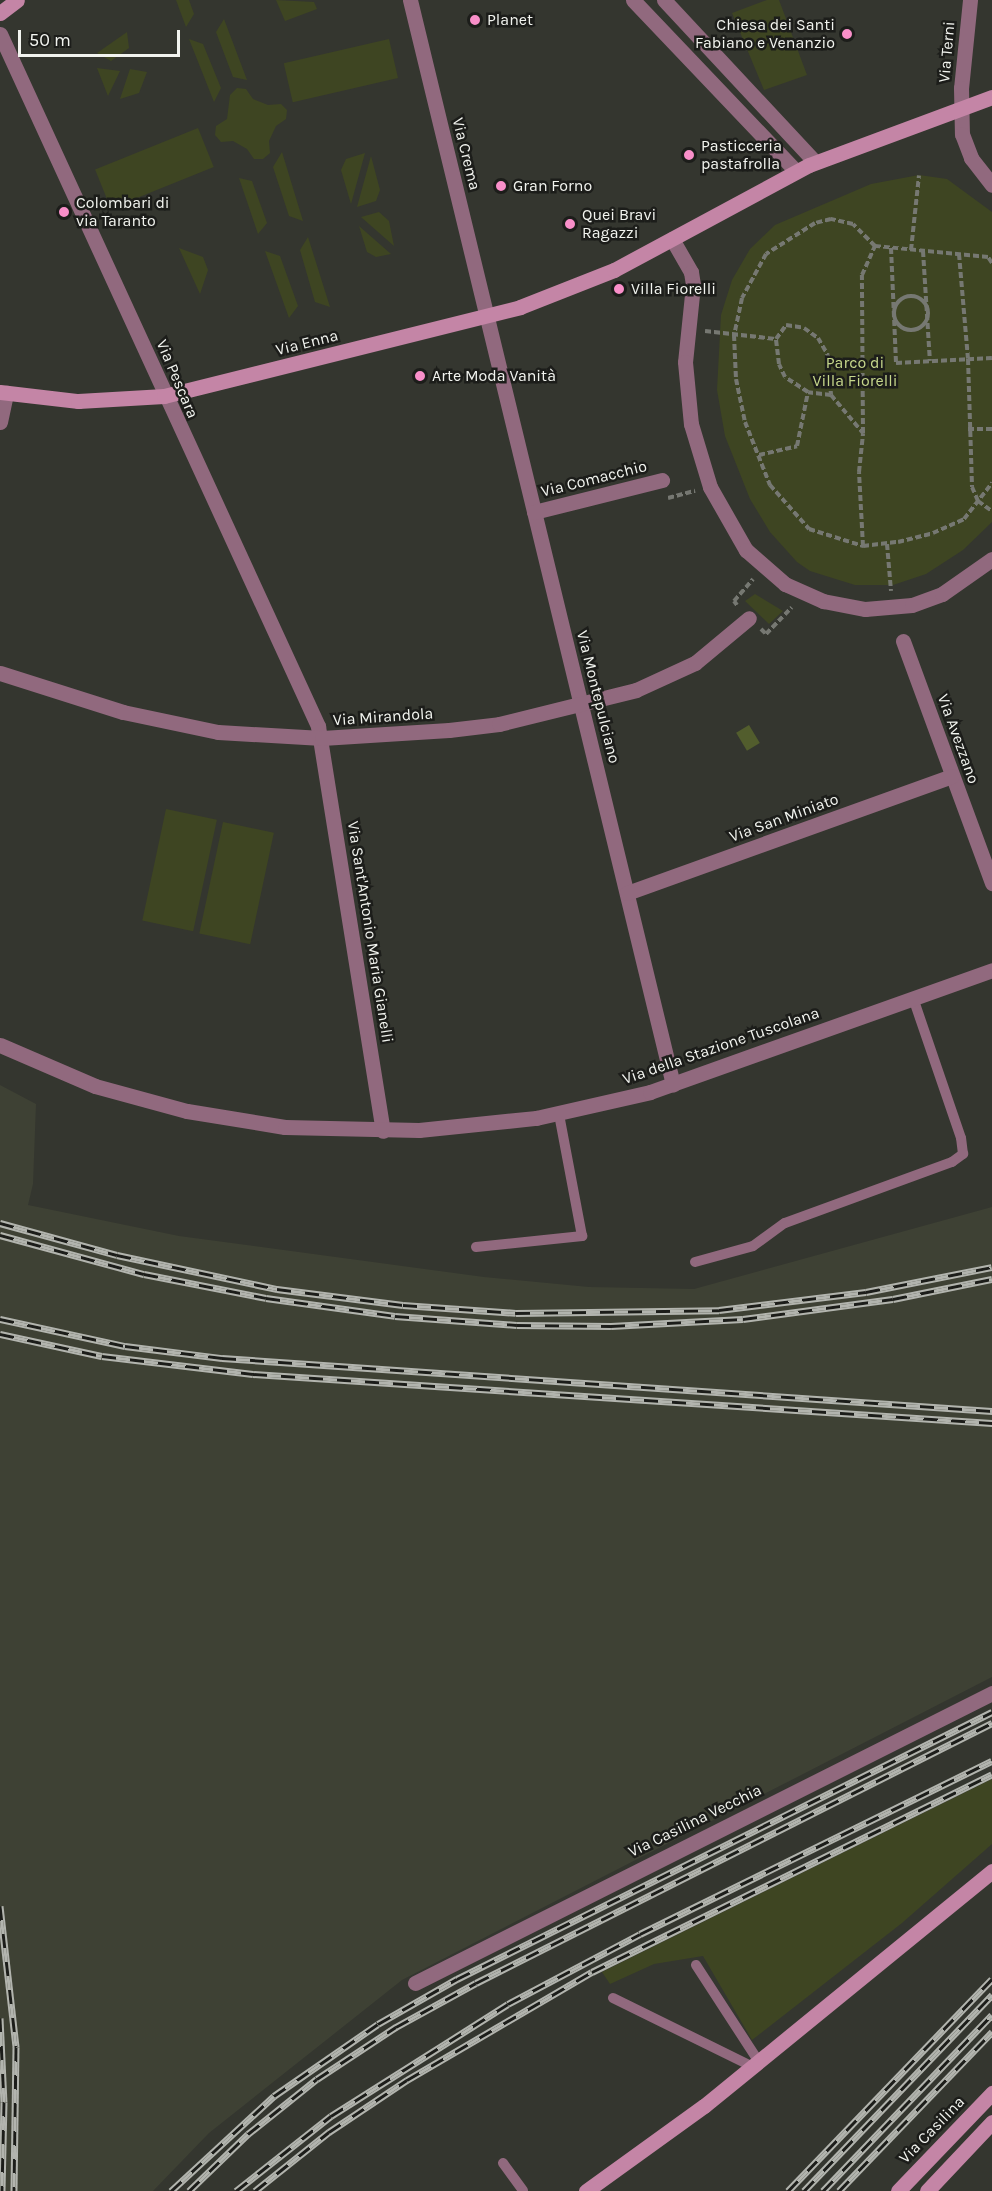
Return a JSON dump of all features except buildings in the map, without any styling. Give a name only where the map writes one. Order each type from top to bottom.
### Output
[{"type":"main road","points":[[0,13],[17,0]]},
{"type":"main road","name":"Via Enna","points":[[3,393],[78,400],[164,396],[488,317],[556,295],[614,270],[815,162],[992,97]]},
{"type":"main road","points":[[586,2191],[756,2064],[992,1871]]},
{"type":"main road","name":"Via Casilina","points":[[898,2191],[992,2093]]},
{"type":"main road","points":[[927,2191],[992,2122]]},
{"type":"street","name":"Via Crema","points":[[410,0],[488,317]]},
{"type":"street","points":[[633,0],[796,171]]},
{"type":"street","points":[[664,0],[815,162]]},
{"type":"street","name":"Via Terni","points":[[970,0],[960,108],[964,142],[992,185]]},
{"type":"street","name":"Via Pescara","points":[[0,34],[164,396],[308,699],[322,738]]},
{"type":"street","points":[[672,239],[691,272],[693,294],[685,362],[690,412],[710,487],[741,541],[764,567],[804,593],[840,605],[892,608],[942,594],[992,559]]},
{"type":"street","name":"Via Montepulciano","points":[[488,317],[674,1084]]},
{"type":"street","points":[[0,422],[3,393]]},
{"type":"street","name":"Via Comacchio","points":[[534,512],[662,480]]},
{"type":"street","name":"Via Mirandola","points":[[0,673],[72,698],[188,728],[322,738],[474,728],[581,705],[636,690],[678,673],[710,654],[749,618]]},
{"type":"street","name":"Via Avezzano","points":[[903,641],[992,883]]},
{"type":"street","name":"Via Sant'Antonio Maria Gianelli","points":[[322,738],[383,1131]]},
{"type":"street","name":"Via San Miniato","points":[[627,893],[952,776]]},
{"type":"street","name":"Via della Stazione Tuscolana","points":[[0,1046],[70,1076],[159,1105],[285,1127],[383,1131],[507,1122],[559,1114],[674,1084],[992,970]]},
{"type":"street","name":"Via Casilina Vecchia","points":[[416,1983],[992,1693]]},
{"type":"lane","points":[[695,1262],[753,1246],[784,1223],[952,1162],[963,1154],[961,1138],[913,998]]},
{"type":"lane","points":[[476,1247],[582,1236],[559,1114]]},
{"type":"lane","points":[[696,1965],[756,2064]]},
{"type":"lane","points":[[613,1998],[756,2064]]},
{"type":"lane","points":[[503,2163],[523,2191]]},
{"type":"path","points":[[911,250],[919,175]]},
{"type":"path","points":[[992,263],[988,257],[875,246],[858,228],[843,221],[814,223],[766,254],[750,279],[734,335],[743,411],[770,485],[809,529],[863,546],[887,544],[943,528],[964,519],[992,483]]},
{"type":"path","points":[[863,546],[859,472],[863,433],[862,275],[875,246]]},
{"type":"path","points":[[891,248],[896,363],[992,358]]},
{"type":"path","points":[[923,251],[930,361]]},
{"type":"path","points":[[959,254],[969,359],[968,429],[972,487],[978,501],[992,511]]},
{"type":"path","points":[[913,296],[922,301],[927,316],[922,325],[912,330],[901,327],[894,312],[902,298],[913,296]]},
{"type":"path","points":[[831,395],[808,392],[785,376],[779,364],[776,339],[786,325],[804,328],[818,338],[828,355],[831,395],[863,433]]},
{"type":"path","points":[[688,329],[776,339]]},
{"type":"path","points":[[759,456],[797,446],[808,392]]},
{"type":"path","points":[[968,429],[992,429]]},
{"type":"path","points":[[662,480],[668,499],[710,487]]},
{"type":"path","points":[[887,544],[892,608]]},
{"type":"path","points":[[764,567],[734,601],[766,634],[804,593]]},
{"type":"shaded area","points":[[749,725],[760,743],[747,751],[736,733]]},
{"type":"shaded area","points":[[0,1085],[36,1104],[33,1184],[28,1205],[179,1236],[484,1277],[589,1287],[694,1289],[992,1207],[992,1677],[402,1980],[209,2133],[153,2191],[0,2191]]},
{"type":"green space","points":[[176,0],[189,0],[194,14],[186,27]]},
{"type":"green space","points":[[276,0],[314,2],[317,9],[285,21]]},
{"type":"green space","points":[[767,0],[779,0],[807,75],[764,90],[732,13]]},
{"type":"green space","points":[[224,19],[247,80],[233,77],[216,32]]},
{"type":"green space","points":[[127,32],[129,48],[111,61],[97,53]]},
{"type":"green space","points":[[189,39],[203,44],[221,88],[214,102]]},
{"type":"green space","points":[[389,39],[398,78],[293,102],[284,63]]},
{"type":"green space","points":[[97,68],[120,71],[108,96]]},
{"type":"green space","points":[[130,69],[147,72],[139,93],[120,99]]},
{"type":"green space","points":[[237,88],[246,89],[253,99],[268,105],[281,104],[287,110],[286,119],[276,126],[269,141],[270,153],[263,159],[254,159],[247,149],[233,141],[221,142],[215,135],[216,126],[227,119],[230,95]]},
{"type":"green space","points":[[198,128],[214,167],[111,209],[95,170]]},
{"type":"green space","points":[[282,152],[303,221],[289,216],[273,167]]},
{"type":"green space","points":[[365,153],[351,204],[341,170],[346,159]]},
{"type":"green space","points":[[371,156],[380,190],[376,201],[357,207]]},
{"type":"green space","name":"Parco di Villa Fiorelli","points":[[919,175],[947,179],[992,212],[992,522],[963,550],[926,574],[893,585],[855,585],[810,571],[797,562],[770,532],[750,499],[725,436],[717,390],[721,315],[732,280],[750,249],[775,225],[871,184]]},
{"type":"green space","points":[[239,178],[252,181],[267,223],[258,234]]},
{"type":"green space","points":[[379,212],[389,221],[394,246],[361,217]]},
{"type":"green space","points":[[359,226],[391,254],[376,257],[367,252]]},
{"type":"green space","points":[[308,237],[330,307],[315,302],[300,250]]},
{"type":"green space","points":[[179,248],[203,257],[208,270],[200,294]]},
{"type":"green space","points":[[265,251],[280,256],[298,306],[289,318]]},
{"type":"green space","points":[[755,594],[783,611],[769,624],[745,601]]},
{"type":"green space","points":[[166,809],[217,820],[193,931],[142,921]]},
{"type":"green space","points":[[223,822],[274,833],[250,944],[199,934]]},
{"type":"green space","points":[[992,1779],[992,1844],[902,1923],[752,2040],[703,1956],[654,1964],[610,1984],[602,1972]]},
{"type":"railway","points":[[0,1223],[117,1255],[277,1289],[403,1305],[516,1313],[719,1310],[866,1292],[992,1267]]},
{"type":"railway","points":[[0,1235],[144,1274],[266,1298],[395,1316],[517,1325],[611,1326],[743,1319],[893,1299],[992,1279]]},
{"type":"railway","points":[[0,1319],[125,1346],[222,1358],[992,1411]]},
{"type":"railway","points":[[0,1334],[102,1356],[253,1374],[992,1423]]},
{"type":"railway","points":[[171,2191],[274,2096],[378,2024],[457,1979],[992,1712]]},
{"type":"railway","points":[[189,2191],[248,2134],[317,2079],[396,2027],[476,1983],[992,1723]]},
{"type":"railway","points":[[236,2191],[331,2116],[508,2004],[640,1934],[992,1761]]},
{"type":"railway","points":[[255,2191],[329,2132],[407,2080],[592,1972],[992,1774]]},
{"type":"railway","points":[[0,1906],[16,2047],[14,2191]]},
{"type":"railway","points":[[788,2191],[992,1979]]},
{"type":"railway","points":[[804,2191],[992,1995]]},
{"type":"railway","points":[[823,2191],[992,2015]]},
{"type":"railway","points":[[0,2018],[4,2102],[2,2191]]},
{"type":"railway","points":[[839,2191],[992,2032]]},
{"type":"place","name":"Planet","points":[[475,20]]},
{"type":"place","name":"Chiesa dei Santi Fabiano e Venanzio","points":[[847,34]]},
{"type":"place","name":"Pasticceria pastafrolla","points":[[689,155]]},
{"type":"place","name":"Gran Forno","points":[[501,186]]},
{"type":"place","name":"Colombari di via Taranto","points":[[64,212]]},
{"type":"place","name":"Quei Bravi Ragazzi","points":[[570,224]]},
{"type":"place","name":"Villa Fiorelli","points":[[619,289]]},
{"type":"place","name":"Arte Moda Vanità","points":[[420,376]]}]
